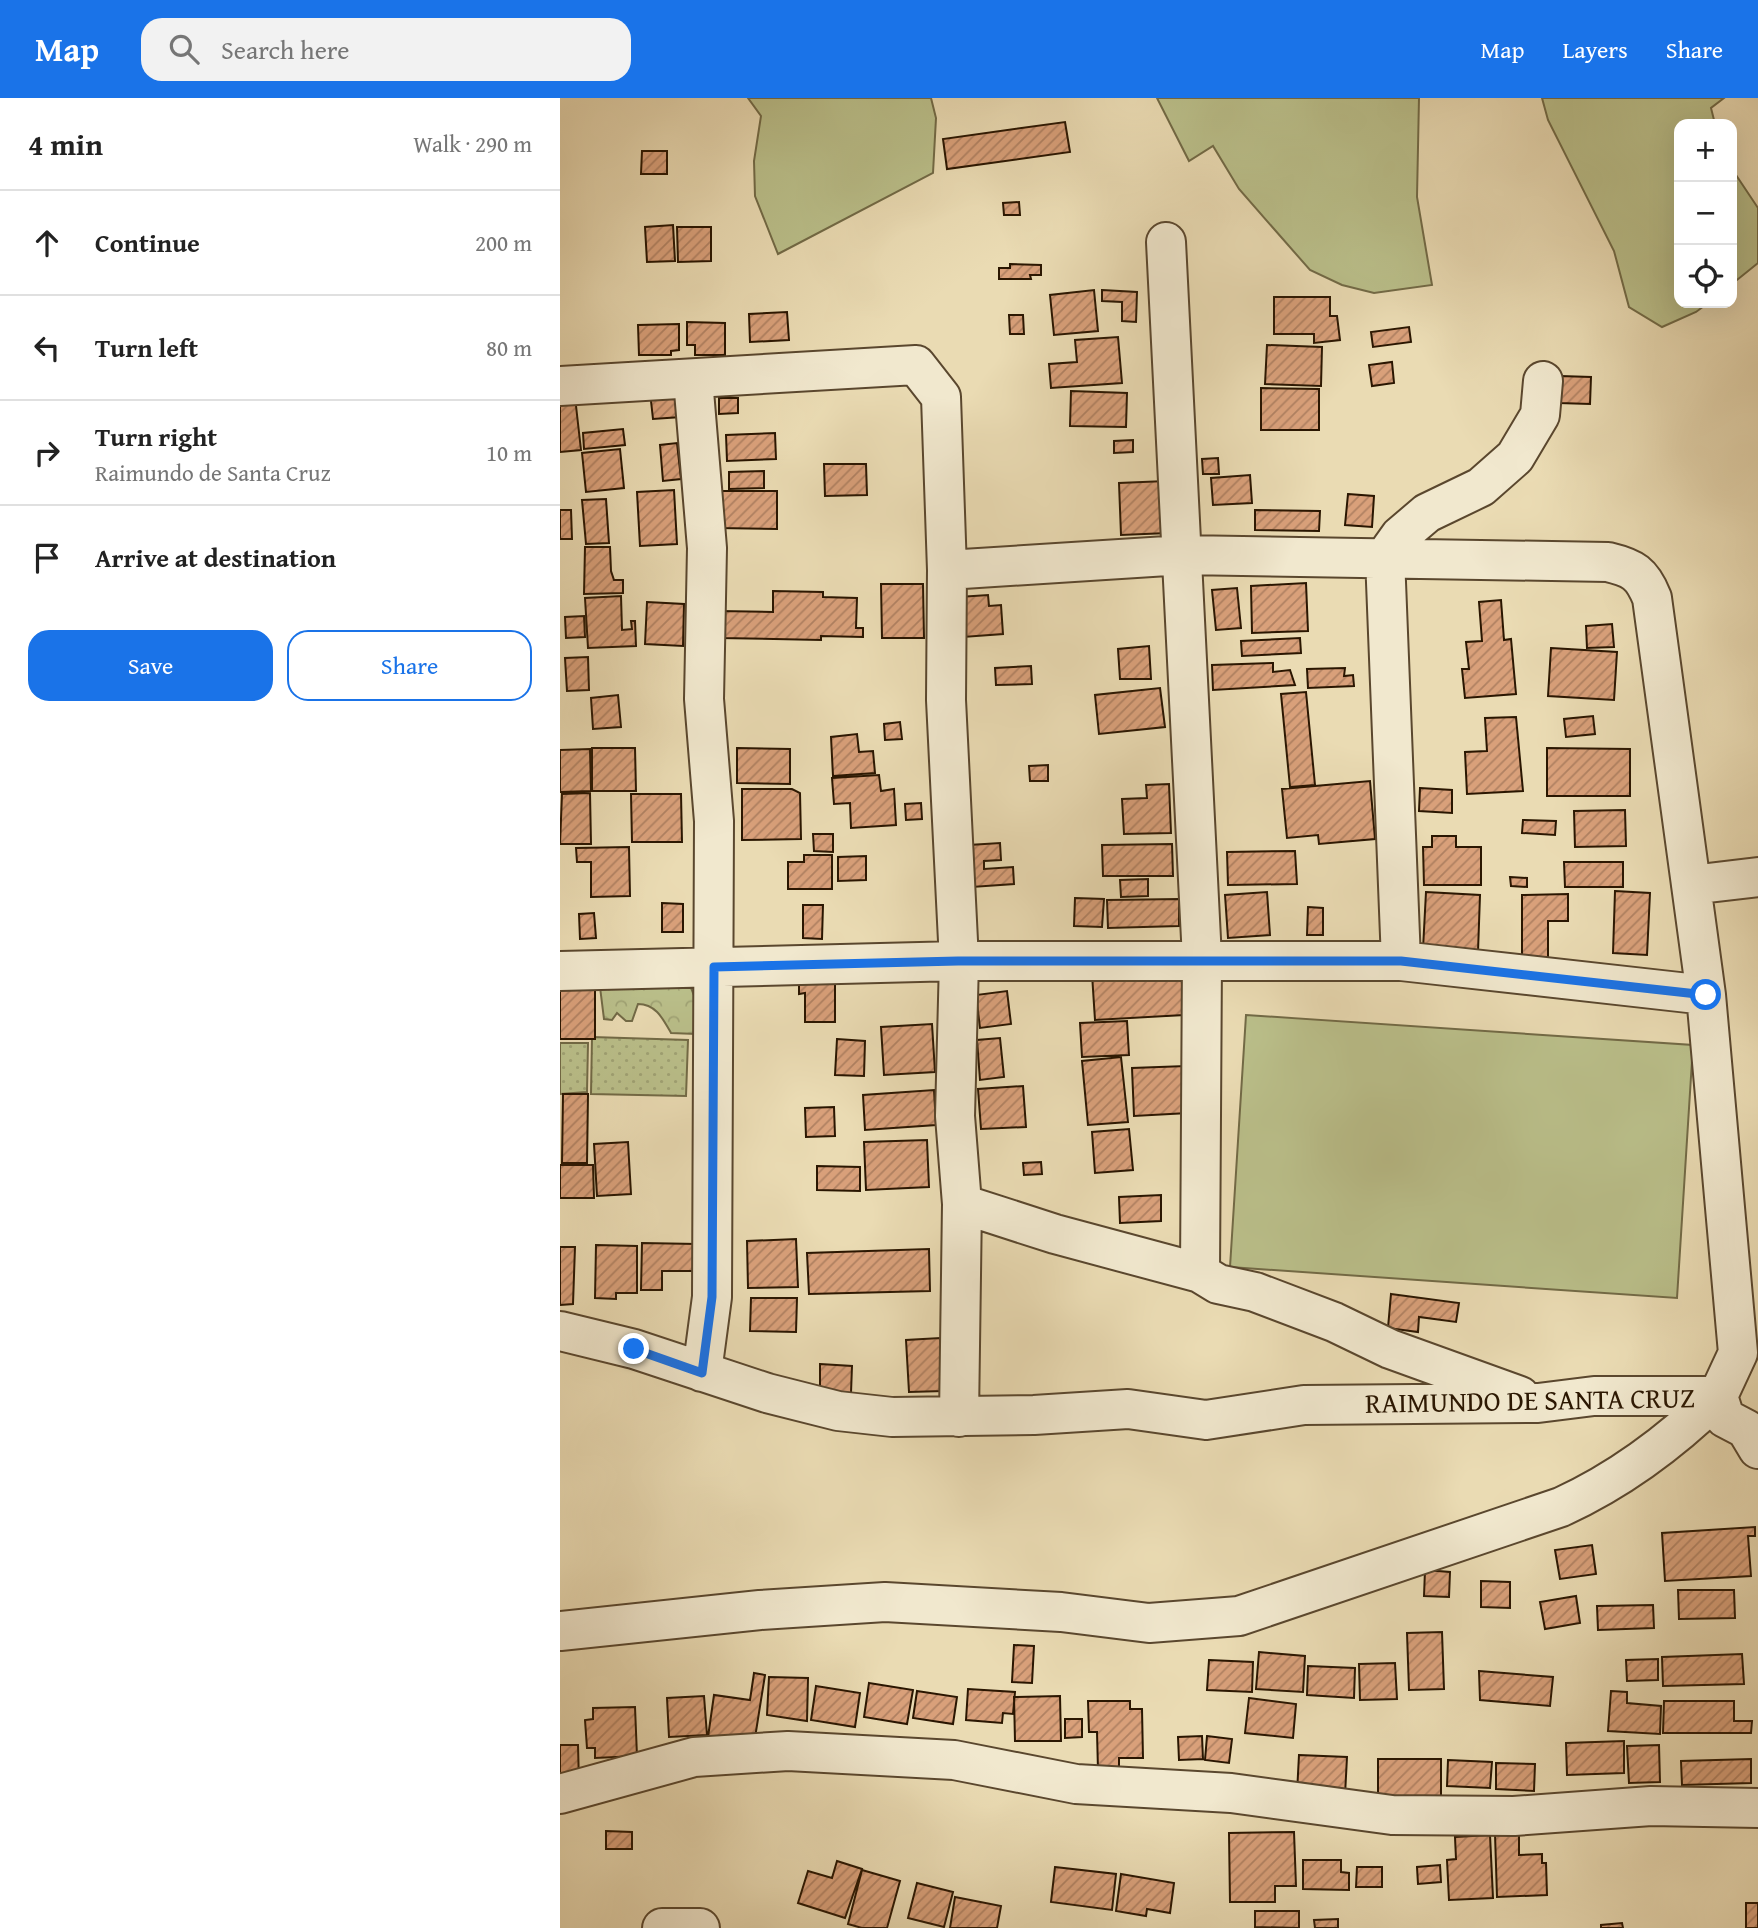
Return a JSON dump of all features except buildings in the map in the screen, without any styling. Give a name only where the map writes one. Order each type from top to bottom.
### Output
[{"type":"street","points":[[1166,242],[1202,959],[1200,1273]]},
{"type":"street","points":[[560,386],[916,365],[941,397],[947,570],[946,700],[960,1033],[955,1116],[962,1204],[960,1417]]},
{"type":"street","points":[[693,379],[707,548],[704,699],[714,821],[712,1297],[702,1373]]},
{"type":"street","points":[[1401,961],[1385,557],[1400,536],[1427,513],[1481,487],[1515,457],[1540,415],[1543,381]]},
{"type":"street","points":[[947,570],[1183,555],[1608,562],[1632,568],[1638,574],[1652,598],[1706,995],[1738,1353],[1718,1396],[1725,1418],[1754,1435]]},
{"type":"street","points":[[1691,885],[1758,877]]},
{"type":"street","points":[[560,971],[958,961],[1401,961],[1706,995]]},
{"type":"street","points":[[962,1204],[1055,1234],[1200,1273],[1218,1284],[1277,1300],[1334,1322],[1390,1349],[1538,1403]]},
{"type":"street","name":"RAIMUNDO DE SANTA CRUZ","points":[[560,1331],[634,1349],[702,1373],[838,1411],[892,1416],[960,1417],[1128,1409],[1206,1420],[1304,1405],[1538,1403],[1594,1396],[1718,1396]]},
{"type":"street","name":"RAIMUNDO DE SANTA CRUZ","points":[[560,1631],[722,1614],[885,1602],[1061,1612],[1149,1623],[1239,1616],[1561,1507],[1597,1491],[1682,1430],[1718,1396]]},
{"type":"street","points":[[560,1794],[694,1757],[788,1751],[954,1760],[1076,1784],[1231,1793],[1392,1815],[1514,1816],[1651,1806],[1758,1808]]},
{"type":"street","points":[[662,1928],[700,1928]]},
{"type":"green space","points":[[748,98],[931,98],[936,118],[933,173],[778,254],[755,196],[754,161],[761,116]]},
{"type":"green space","points":[[1157,98],[1419,98],[1417,197],[1432,285],[1374,293],[1342,285],[1310,270],[1239,189],[1213,146],[1189,161]]},
{"type":"green space","points":[[1542,98],[1724,98],[1711,108],[1714,119],[1674,119],[1674,308],[1701,308],[1662,327],[1629,307],[1614,251],[1548,120]]},
{"type":"green space","points":[[1737,176],[1758,208],[1758,263],[1737,280]]},
{"type":"green space","points":[[689,983],[697,1003],[696,1034],[671,1033],[658,1013],[650,1007],[638,1004],[632,1021],[626,1021],[617,1013],[612,1020],[604,1019],[600,987]]},
{"type":"green space","points":[[1246,1015],[1693,1045],[1677,1298],[1230,1267]]},
{"type":"green space","points":[[592,1037],[688,1040],[686,1096],[591,1094]]},
{"type":"green space","points":[[560,1043],[588,1043],[587,1092],[560,1094]]},
{"type":"route","points":[[634,1349],[702,1373],[712,1297],[710,1148],[714,967],[958,961],[1401,961],[1706,995]]}]
